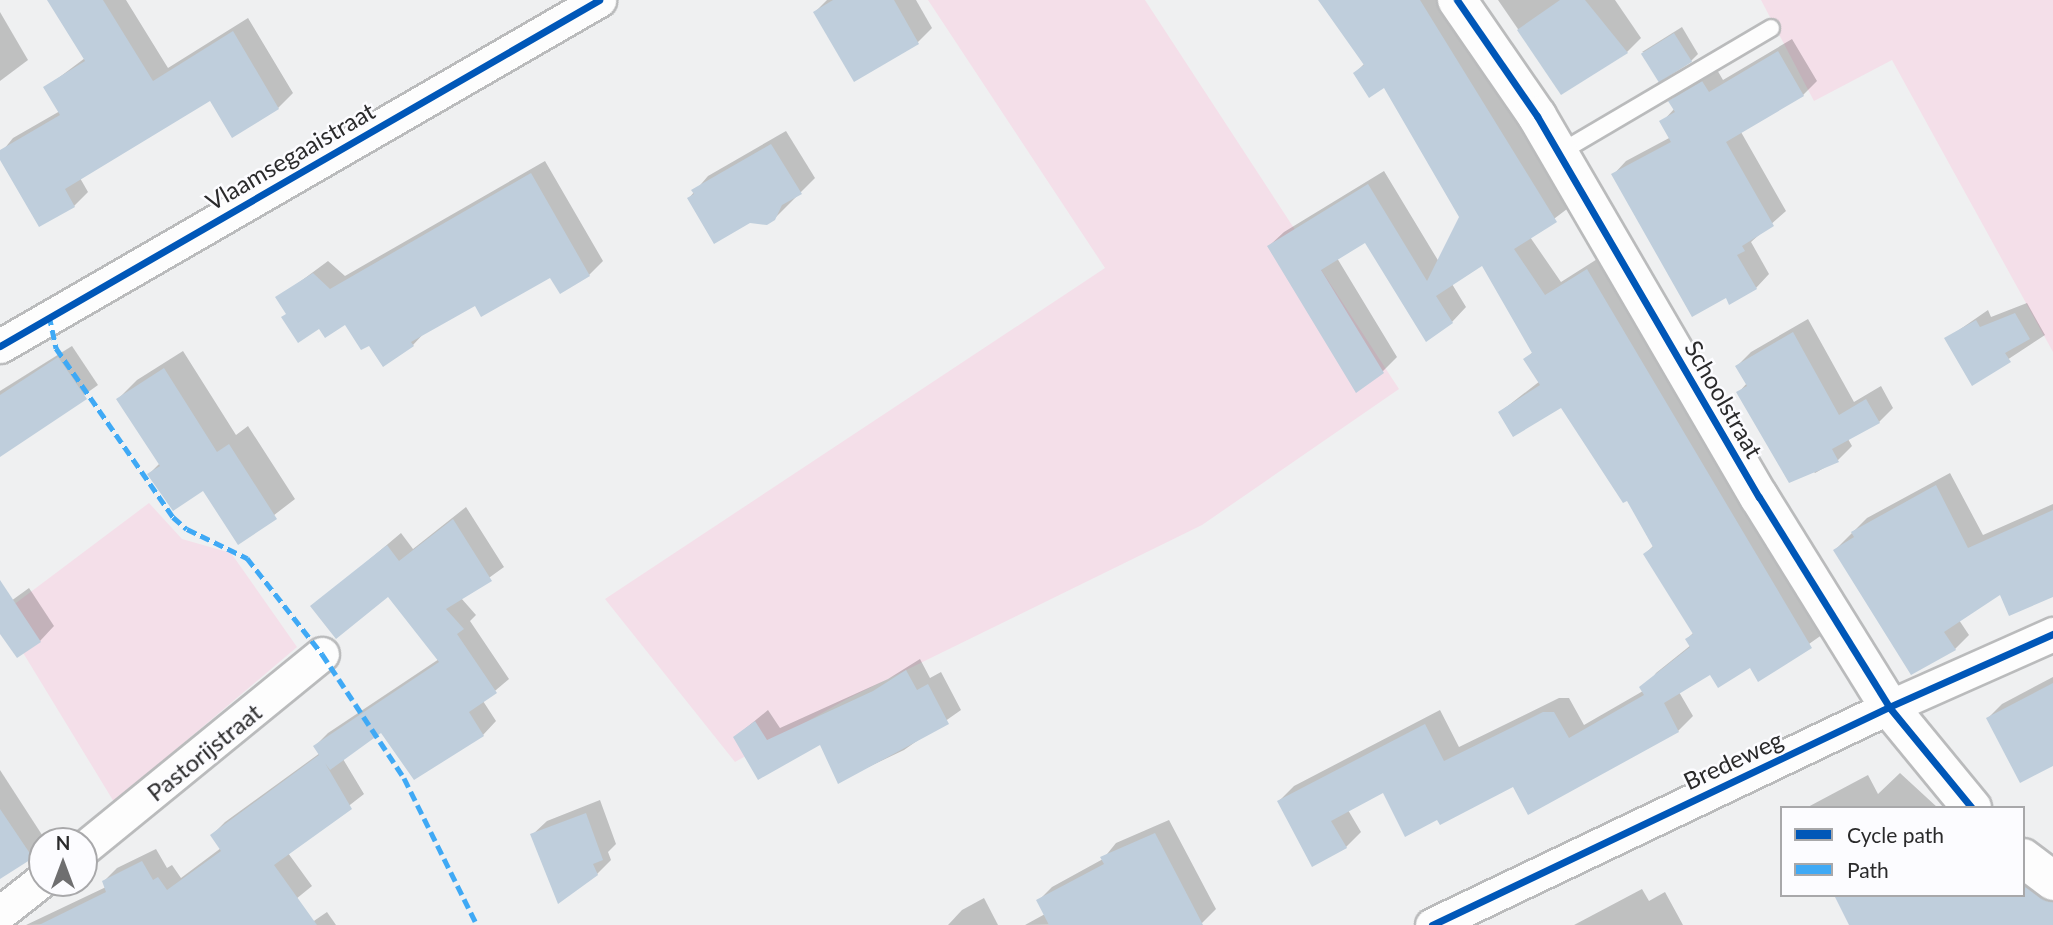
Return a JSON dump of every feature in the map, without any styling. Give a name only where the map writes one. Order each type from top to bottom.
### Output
[{"type":"street","name":"Vlaamsegaaistraat","points":[[0,346],[599,0]]},
{"type":"street","name":"Schoolstraat","points":[[1457,0],[1559,153],[1759,497],[1889,707],[1970,806]]},
{"type":"street","name":"Bredeweg","points":[[1432,925],[1889,707],[2053,634]]},
{"type":"street","name":"Pastorijstraat","points":[[98,837],[322,654]]},
{"type":"street","points":[[2025,860],[2053,881]]},
{"type":"street","points":[[0,913],[28,891]]},
{"type":"lane","points":[[1559,153],[1771,28]]},
{"type":"shaded area","points":[[928,0],[1145,0],[1399,389],[1202,525],[847,699],[735,762],[605,599],[1105,268]]},
{"type":"shaded area","points":[[1761,0],[2053,0],[2053,352],[1892,60],[1814,101]]},
{"type":"shaded area","points":[[149,503],[182,539],[231,553],[297,647],[114,802],[0,615]]},
{"type":"building","points":[[47,0],[103,0],[153,81],[233,31],[279,109],[232,138],[210,101],[65,189],[75,207],[39,227],[0,160],[0,150],[60,115],[43,87],[85,61]]},
{"type":"building","points":[[833,0],[894,0],[919,44],[854,82],[813,12]]},
{"type":"building","points":[[1318,0],[1420,0],[1557,222],[1514,249],[1545,295],[1587,269],[1812,648],[1758,682],[1750,668],[1718,688],[1710,675],[1664,703],[1679,732],[1528,815],[1513,787],[1440,825],[1437,820],[1405,837],[1383,793],[1331,821],[1347,848],[1312,867],[1277,801],[1425,724],[1444,761],[1543,712],[1554,712],[1569,738],[1644,695],[1639,687],[1690,647],[1685,639],[1693,634],[1643,554],[1653,547],[1627,501],[1623,503],[1561,408],[1513,437],[1498,412],[1540,385],[1523,359],[1532,353],[1482,266],[1436,296],[1453,323],[1426,342],[1365,243],[1321,270],[1384,373],[1356,393],[1267,246],[1368,184],[1427,281],[1459,217],[1384,88],[1369,98],[1353,73],[1364,65]]},
{"type":"building","points":[[1560,0],[1585,0],[1628,53],[1561,95],[1517,30]]},
{"type":"building","points":[[1674,33],[1692,62],[1659,83],[1641,54]]},
{"type":"building","points":[[1778,51],[1804,96],[1726,142],[1774,226],[1742,246],[1745,251],[1737,255],[1757,289],[1729,305],[1726,298],[1692,317],[1611,174],[1671,142],[1659,121],[1675,112],[1668,101],[1702,81],[1709,92]]},
{"type":"building","points":[[771,144],[802,194],[782,205],[775,220],[767,225],[750,223],[714,244],[687,198],[694,194],[691,190]]},
{"type":"building","points":[[531,173],[590,276],[560,294],[550,278],[481,317],[475,306],[411,342],[414,346],[383,367],[369,346],[361,350],[345,325],[325,338],[319,329],[298,343],[281,317],[286,314],[275,297],[313,273],[330,289]]},
{"type":"building","points":[[2015,313],[2030,339],[2005,353],[2011,362],[1972,386],[1944,338],[1976,320],[1980,327]]},
{"type":"building","points":[[1793,332],[1839,415],[1866,399],[1880,423],[1832,449],[1839,462],[1789,483],[1736,392],[1747,386],[1735,366]]},
{"type":"building","points":[[58,357],[87,399],[0,457],[0,395]]},
{"type":"building","points":[[164,368],[217,452],[229,444],[277,519],[238,545],[203,491],[173,511],[147,474],[160,466],[116,399]]},
{"type":"building","points":[[1936,485],[1968,548],[2053,510],[2053,597],[2009,616],[2000,595],[1944,632],[1956,650],[1911,675],[1833,550],[1854,537],[1851,532]]},
{"type":"building","points":[[453,519],[492,581],[446,609],[464,629],[457,634],[497,693],[469,712],[484,736],[414,780],[381,733],[330,770],[325,763],[352,809],[274,865],[317,925],[39,925],[98,897],[106,892],[102,881],[142,861],[153,880],[158,877],[167,890],[221,851],[210,835],[319,755],[313,746],[439,662],[388,597],[336,639],[310,606],[387,545],[399,561]]},
{"type":"building","points":[[0,580],[41,642],[17,658],[0,634]]},
{"type":"building","points":[[906,670],[917,690],[928,684],[949,724],[838,784],[820,745],[758,780],[733,737],[755,721],[767,740],[873,691]]},
{"type":"building","points":[[2053,683],[2053,766],[2020,783],[1986,718]]},
{"type":"building","points":[[0,809],[28,851],[28,861],[0,879]]},
{"type":"building","points":[[586,813],[603,860],[593,864],[598,875],[558,904],[530,834]]},
{"type":"building","points":[[1155,833],[1203,925],[1049,925],[1036,900],[1104,864],[1100,857]]},
{"type":"building","points":[[2025,887],[2053,902],[2053,925],[1849,925],[1835,897],[2025,897]]},
{"type":"marked path","points":[[49,315],[56,348],[173,517],[187,529],[247,558],[322,654],[404,778],[477,925]]},
{"type":"cycle path","points":[[0,346],[599,0]]},
{"type":"cycle path","points":[[1457,0],[1537,116],[1759,497],[1889,707],[1970,806]]},
{"type":"cycle path","points":[[1432,925],[1889,707],[2053,634]]}]
